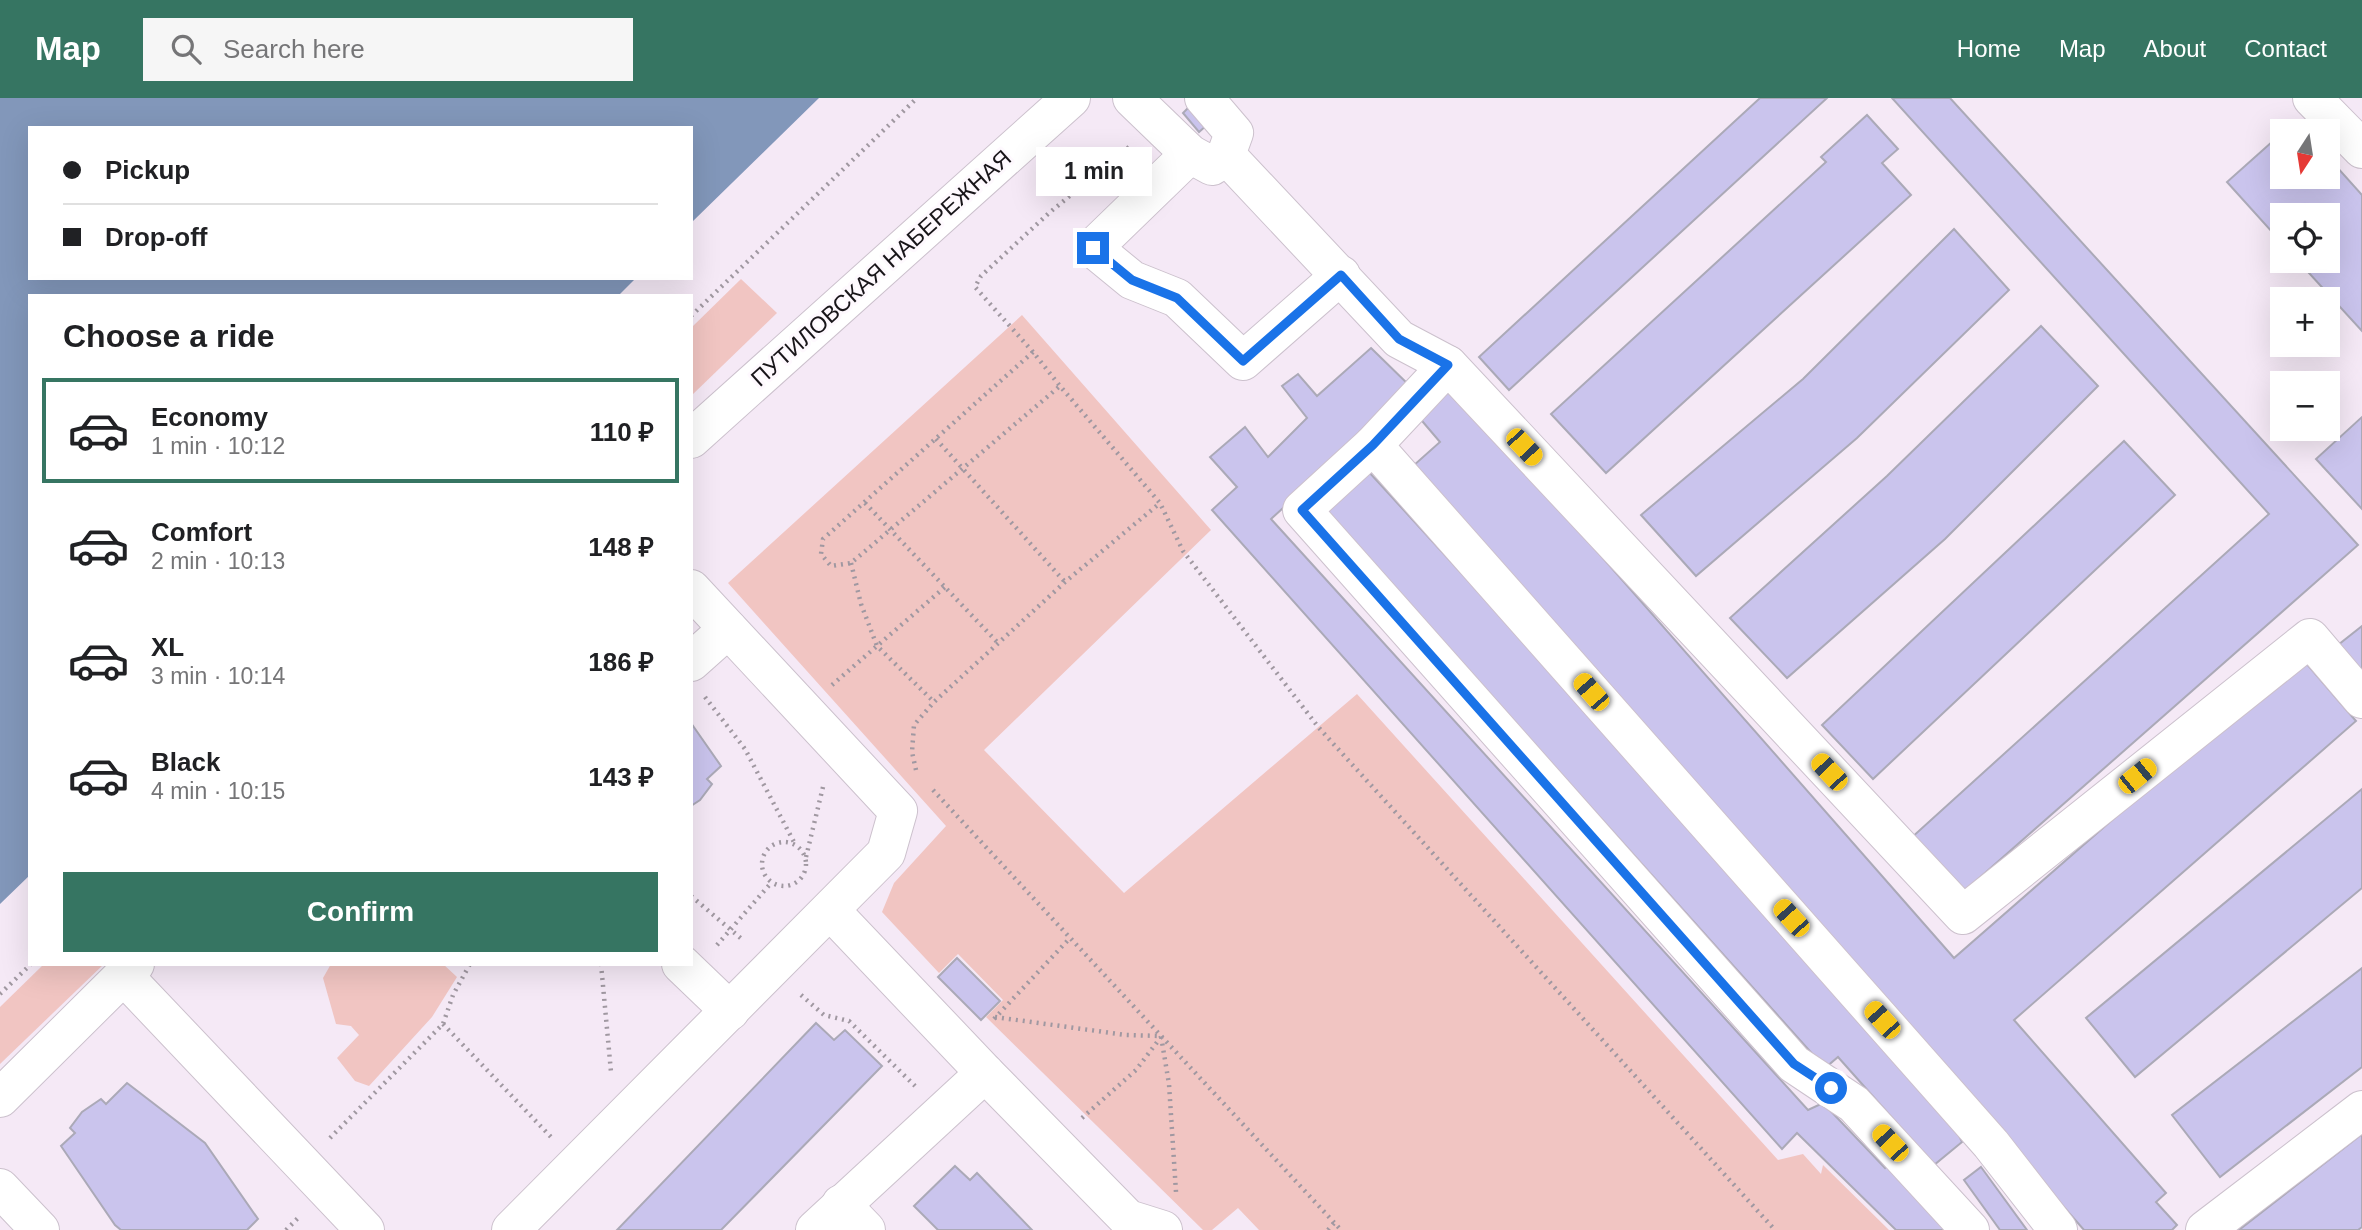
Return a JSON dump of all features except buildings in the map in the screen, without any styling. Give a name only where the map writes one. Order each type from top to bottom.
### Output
[{"type":"street","name":"ПУТИЛОВСКАЯ НАБЕРЕЖНАЯ","points":[[693,437],[1071,98]]},
{"type":"street","points":[[1132,98],[1160,125],[1208,155],[1341,275],[1399,339],[1448,365],[1963,915],[2310,638],[2362,699]]},
{"type":"street","points":[[1204,98],[1234,133],[1093,248],[1132,280],[1177,298],[1243,361],[1341,275]]},
{"type":"street","points":[[2312,98],[2362,149]]},
{"type":"street","points":[[1448,365],[1373,445],[1302,510],[1794,1064],[1854,1104],[1970,1230]]},
{"type":"street","points":[[1373,445],[1991,1143],[2058,1230]]},
{"type":"street","points":[[511,1230],[886,853],[898,811],[693,591]]},
{"type":"street","points":[[695,676],[729,629]]},
{"type":"street","points":[[830,909],[1128,1219],[1170,1217]]},
{"type":"street","points":[[685,969],[730,1011]]},
{"type":"street","points":[[0,1098],[129,970],[303,1165],[365,1230]]},
{"type":"street","points":[[841,1222],[942,1112],[985,1073]]},
{"type":"street","points":[[2205,1230],[2362,1110]]},
{"type":"path","points":[[693,314],[917,98]]},
{"type":"path","points":[[1160,125],[1049,213],[981,276],[975,287],[1160,503],[1183,551],[1319,728],[1775,1230]]},
{"type":"path","points":[[1033,352],[823,539],[821,554],[831,566],[851,563],[1059,386]]},
{"type":"path","points":[[936,439],[1065,582]]},
{"type":"path","points":[[865,503],[999,644]]},
{"type":"path","points":[[921,776],[914,767],[914,725],[934,702],[1065,582],[1160,503]]},
{"type":"path","points":[[851,563],[861,604],[877,646],[934,702]]},
{"type":"path","points":[[803,710],[945,587]]},
{"type":"path","points":[[695,676],[745,750],[795,844],[806,858]]},
{"type":"path","points":[[795,844],[778,842],[764,852],[762,871],[771,883],[786,887],[799,881],[805,874],[806,858],[835,742]]},
{"type":"path","points":[[929,785],[1341,1230]]},
{"type":"path","points":[[693,962],[732,930],[771,883]]},
{"type":"path","points":[[693,898],[824,1015],[849,1021],[942,1112]]},
{"type":"path","points":[[989,1023],[1070,938]]},
{"type":"path","points":[[0,994],[29,966]]},
{"type":"path","points":[[303,1165],[443,1024],[453,995],[469,966]]},
{"type":"path","points":[[601,966],[616,1125]]},
{"type":"path","points":[[995,1017],[1126,1035],[1161,1036]]},
{"type":"path","points":[[443,1024],[577,1164]]},
{"type":"path","points":[[1083,1117],[1136,1070],[1161,1036]]},
{"type":"path","points":[[1161,1036],[1169,1084],[1170,1217]]},
{"type":"path","points":[[1328,1230],[1334,1223]]},
{"type":"shaded area","points":[[741,279],[777,313],[693,394],[693,326]]},
{"type":"shaded area","points":[[1022,315],[1211,530],[984,750],[1124,893],[1357,694],[1778,1160],[1803,1154],[1821,1174],[1823,1165],[1889,1230],[1259,1230],[1238,1208],[1212,1230],[1203,1230],[986,1017],[1003,1000],[958,954],[939,973],[882,912],[894,883],[946,826],[728,583]]},
{"type":"shaded area","points":[[42,966],[102,966],[0,1064],[0,1007]]},
{"type":"shaded area","points":[[330,966],[445,966],[457,977],[432,1017],[369,1086],[355,1081],[337,1058],[359,1035],[351,1026],[336,1024],[323,978]]},
{"type":"water","points":[[0,98],[819,98],[693,221],[693,126],[28,126],[28,280],[634,280],[620,294],[28,294],[28,877],[0,904]]},
{"type":"route","points":[[1093,248],[1132,280],[1177,298],[1243,361],[1341,275],[1399,339],[1448,365],[1373,445],[1302,510],[1794,1064],[1831,1088]]}]
